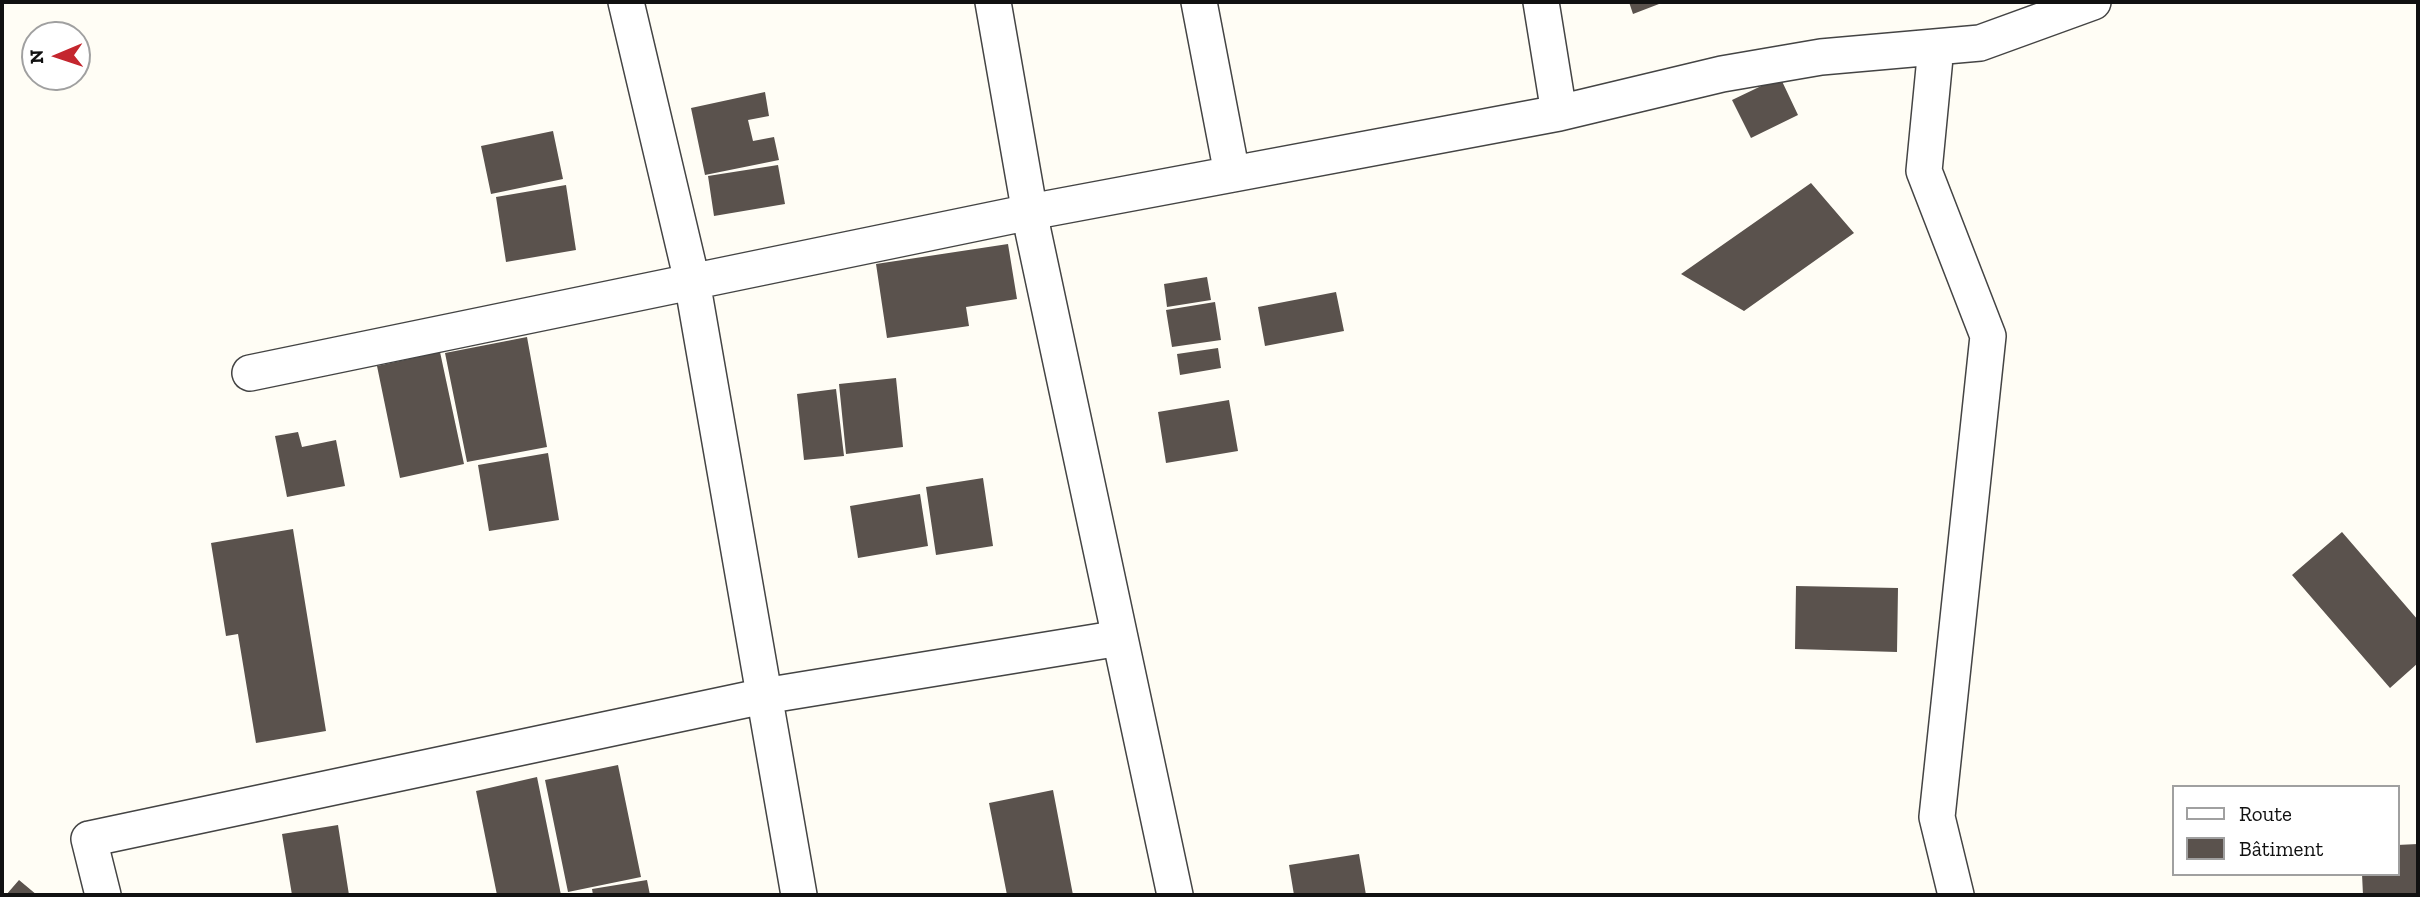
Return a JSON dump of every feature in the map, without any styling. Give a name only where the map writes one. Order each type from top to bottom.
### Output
[{"type":"street","points":[[626,2],[692,281],[799,895]]},
{"type":"street","points":[[993,2],[1030,212],[1175,895]]},
{"type":"street","points":[[1199,2],[1231,174]]},
{"type":"street","points":[[1541,2],[1559,113]]},
{"type":"street","points":[[250,373],[1030,212],[1559,113],[1723,74],[1821,57],[1980,43],[2092,2]]},
{"type":"street","points":[[1936,47],[1924,171],[1988,336],[1937,817],[1956,895]]},
{"type":"street","points":[[103,895],[89,839],[764,696],[1120,638]]},
{"type":"building","points":[[1629,2],[1658,2],[1659,4],[1633,14]]},
{"type":"building","points":[[1780,77],[1798,115],[1751,138],[1732,100]]},
{"type":"building","points":[[765,92],[769,116],[748,120],[753,141],[774,137],[779,160],[705,175],[691,108]]},
{"type":"building","points":[[553,131],[563,179],[491,194],[481,146]]},
{"type":"building","points":[[778,165],[785,204],[714,216],[708,176]]},
{"type":"building","points":[[1811,183],[1854,233],[1744,311],[1681,274]]},
{"type":"building","points":[[566,185],[576,250],[506,262],[496,197]]},
{"type":"building","points":[[1008,244],[1017,299],[966,307],[969,326],[887,338],[876,264]]},
{"type":"building","points":[[1207,277],[1211,300],[1167,307],[1164,284]]},
{"type":"building","points":[[1336,292],[1344,331],[1265,346],[1258,307]]},
{"type":"building","points":[[1215,302],[1221,340],[1172,347],[1166,310]]},
{"type":"building","points":[[527,337],[547,447],[467,462],[445,353]]},
{"type":"building","points":[[1218,348],[1221,368],[1180,375],[1177,354]]},
{"type":"building","points":[[440,352],[464,464],[400,478],[377,366]]},
{"type":"building","points":[[896,378],[903,447],[846,454],[839,384]]},
{"type":"building","points":[[836,389],[844,456],[804,460],[797,394]]},
{"type":"building","points":[[1229,400],[1238,451],[1166,463],[1158,412]]},
{"type":"building","points":[[298,432],[302,447],[336,440],[345,486],[287,497],[275,436]]},
{"type":"building","points":[[548,453],[559,520],[489,531],[478,465]]},
{"type":"building","points":[[983,478],[993,546],[936,555],[926,487]]},
{"type":"building","points":[[920,494],[928,546],[858,558],[850,506]]},
{"type":"building","points":[[293,529],[326,731],[256,743],[238,634],[226,636],[211,543]]},
{"type":"building","points":[[2342,532],[2418,620],[2418,663],[2390,688],[2292,575]]},
{"type":"building","points":[[1796,586],[1898,588],[1897,652],[1795,649]]},
{"type":"building","points":[[618,765],[641,877],[568,892],[545,780]]},
{"type":"building","points":[[537,777],[561,895],[497,895],[476,791]]},
{"type":"building","points":[[1053,790],[1073,895],[1007,895],[989,803]]},
{"type":"building","points":[[338,825],[349,895],[292,895],[282,834]]},
{"type":"building","points":[[2418,844],[2418,895],[2363,895],[2362,876],[2399,876],[2399,845]]},
{"type":"building","points":[[1359,854],[1366,895],[1294,895],[1289,865]]},
{"type":"building","points":[[19,880],[37,895],[6,895]]},
{"type":"building","points":[[647,880],[650,895],[593,895],[592,889]]}]
